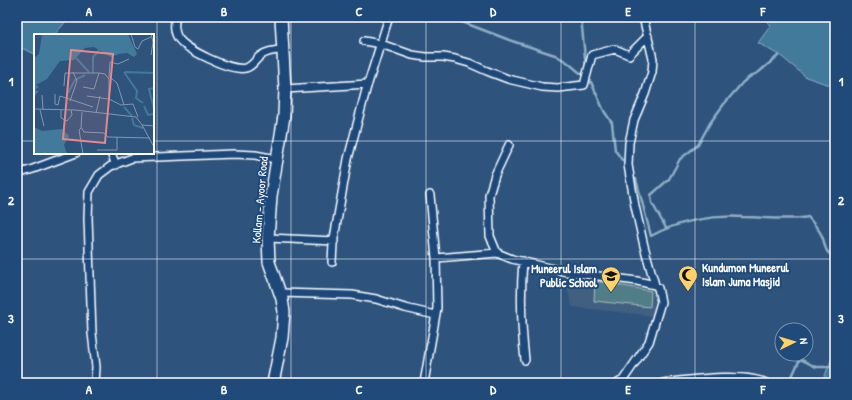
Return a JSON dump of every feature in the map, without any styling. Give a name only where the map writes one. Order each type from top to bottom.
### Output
[{"type":"main road","name":"Kollam - Ayoor Road","points":[[273,383],[284,326],[284,312],[280,293],[269,262],[268,238],[271,196],[284,116],[286,89],[281,17]]},
{"type":"street","points":[[176,17],[174,25],[177,37],[186,46],[206,57],[238,69],[246,68],[253,64],[259,57],[268,51],[283,50]]},
{"type":"street","points":[[332,262],[334,241],[348,159],[368,84],[389,17]]},
{"type":"street","points":[[621,382],[649,342],[661,302],[658,288],[654,285],[635,206],[628,165],[629,143],[634,120],[652,72],[653,59],[643,17]]},
{"type":"street","points":[[364,41],[381,44],[412,55],[443,57],[469,63],[524,84],[542,88],[558,88],[584,85],[592,55],[615,49],[629,55],[648,36]]},
{"type":"street","points":[[286,89],[368,84]]},
{"type":"street","points":[[497,253],[490,236],[489,195],[495,175],[509,145]]},
{"type":"street","points":[[17,174],[73,154]]},
{"type":"street","points":[[111,154],[116,165]]},
{"type":"street","points":[[95,383],[96,367],[92,334],[88,218],[89,192],[99,176],[116,165],[132,158],[234,154],[255,155],[276,159]]},
{"type":"street","points":[[424,383],[437,308],[436,258],[430,195]]},
{"type":"street","points":[[268,238],[334,241]]},
{"type":"street","points":[[436,258],[497,253],[512,259],[567,272],[654,285]]},
{"type":"street","points":[[523,261],[520,292],[521,327],[525,360]]},
{"type":"street","points":[[280,293],[352,295],[376,299],[435,315]]},
{"type":"street","points":[[663,383],[727,378],[756,380],[766,383]]},
{"type":"shaded area","points":[[17,17],[70,17],[55,34],[34,34],[34,54],[17,46]]},
{"type":"shaded area","points":[[762,17],[835,17],[835,87],[806,77],[782,57],[758,43],[771,25]]},
{"type":"shaded area","name":"Muneerul Islam Public School","points":[[569,275],[641,284],[654,289],[654,316],[572,307],[567,290]]},
{"type":"shaded area","points":[[835,350],[835,383],[822,383]]},
{"type":"green space","points":[[595,281],[651,291],[650,307],[594,301]]},
{"type":"waterway","points":[[449,17],[512,41],[555,55],[567,62],[591,82],[604,111],[612,123],[615,150],[622,160]]},
{"type":"waterway","points":[[581,17],[586,68]]},
{"type":"waterway","points":[[666,228],[652,203],[651,195],[669,179],[680,159],[698,145],[710,123],[743,82],[759,72],[779,55]]},
{"type":"waterway","points":[[636,179],[651,236],[672,226],[707,218],[751,217],[792,219],[808,217],[821,233],[828,253],[835,257]]},
{"type":"waterway","points":[[789,383],[800,359],[816,367],[835,367]]},
{"type":"place","name":"Kundumon Muneerul Islam Juma Masjid","points":[[688,292]]},
{"type":"place","name":"Muneerul Islam Public School","points":[[611,293]]}]
